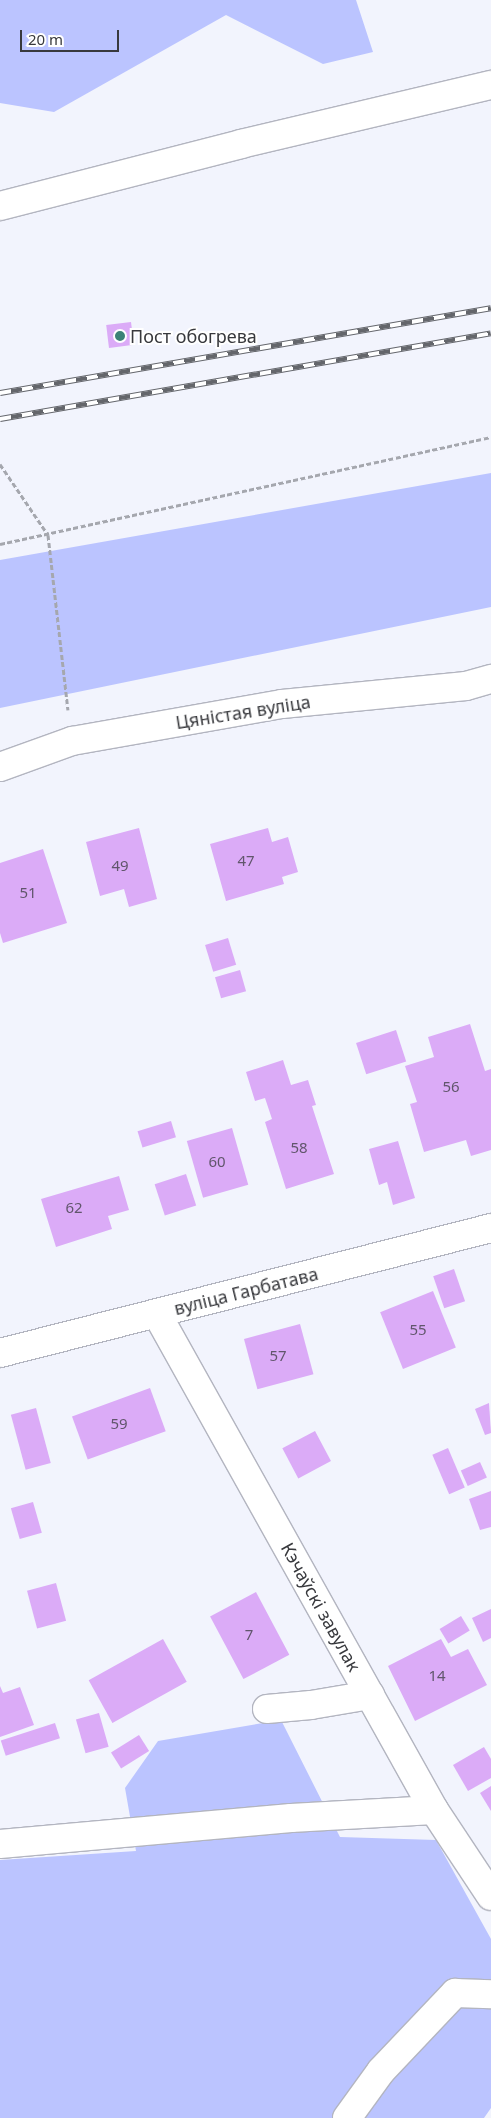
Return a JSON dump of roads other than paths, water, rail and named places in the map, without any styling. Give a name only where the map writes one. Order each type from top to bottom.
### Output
[{"type":"street","points":[[0,206],[241,144],[491,86]]},
{"type":"street","name":"Цяністая вуліца","points":[[0,767],[72,741],[282,704],[466,686],[491,680]]},
{"type":"street","name":"вуліца Гарбатава","points":[[0,1353],[491,1228]]},
{"type":"street","name":"Кэчаўскі завулак","points":[[157,1314],[434,1810],[491,1896]]},
{"type":"street","points":[[267,1709],[311,1705],[370,1695]]},
{"type":"street","points":[[0,1844],[291,1818],[434,1810]]},
{"type":"street","points":[[347,2118],[381,2071],[455,1993],[491,1994]]},
{"type":"railway","points":[[0,393],[491,308]]},
{"type":"railway","points":[[0,419],[491,333]]},
{"type":"place","name":"Пост обогрева","points":[[120,336]]}]
